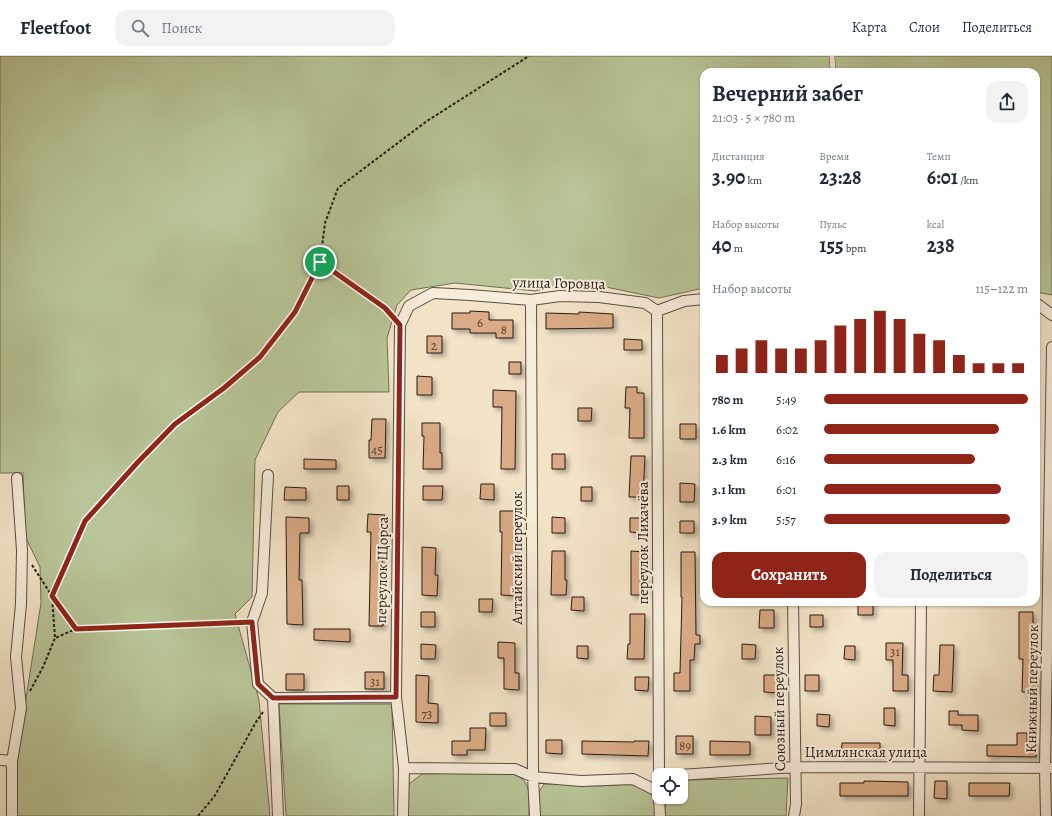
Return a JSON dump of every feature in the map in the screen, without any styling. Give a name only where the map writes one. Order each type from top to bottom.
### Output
[{"type":"street","name":"улица Горовца","points":[[400,325],[409,306],[433,293],[531,300],[560,296],[599,297],[645,303],[658,311]]},
{"type":"street","points":[[658,311],[684,301],[700,299]]},
{"type":"street","name":"Алтайский переулок","points":[[531,300],[533,777],[535,816]]},
{"type":"street","points":[[1040,306],[1052,315]]},
{"type":"street","name":"переулок Лихачёва","points":[[658,311],[659,768]]},
{"type":"street","name":"переулок Щорса","points":[[400,325],[396,697],[404,768],[403,816]]},
{"type":"street","name":"Книжный переулок","points":[[1046,816],[1049,768],[1052,347]]},
{"type":"street","points":[[268,475],[262,593],[252,622],[258,684],[273,698],[396,697]]},
{"type":"street","points":[[12,816],[12,761],[21,708],[16,657],[21,604],[22,550],[17,478]]},
{"type":"street","name":"Союзный переулок","points":[[792,606],[796,804],[794,816]]},
{"type":"street","points":[[919,816],[921,606]]},
{"type":"street","points":[[273,698],[278,816]]},
{"type":"street","points":[[0,760],[12,761]]},
{"type":"street","name":"Цимлянская улица","points":[[688,774],[795,767],[1049,768]]},
{"type":"street","points":[[404,768],[515,769],[533,777],[581,781],[633,779],[652,788]]},
{"type":"street","points":[[659,804],[660,816]]},
{"type":"lane","points":[[832,56],[833,68]]},
{"type":"path","points":[[21,708],[43,667],[55,638],[52,596],[85,521],[138,462],[175,424],[224,388],[260,357],[295,312],[320,262],[325,223],[338,188],[427,121],[529,56]]},
{"type":"path","points":[[320,262],[385,308],[400,325]]},
{"type":"path","points":[[22,550],[76,629]]},
{"type":"path","points":[[55,638],[76,629],[252,622]]},
{"type":"path","points":[[198,816],[214,797],[256,722],[273,698]]},
{"type":"green space","points":[[0,56],[1052,56],[1052,295],[1040,293],[1040,68],[700,68],[700,289],[659,298],[601,286],[555,286],[535,291],[455,283],[411,290],[397,305],[387,338],[389,392],[299,392],[278,412],[255,460],[252,597],[235,614],[259,700],[270,816],[15,816],[17,756],[41,603],[40,567],[25,536],[23,473],[0,473]]},
{"type":"green space","points":[[279,704],[392,704],[394,816],[286,816]]},
{"type":"green space","points":[[505,772],[514,774],[521,778],[528,787],[529,816],[406,816],[406,791],[410,783],[422,774]]},
{"type":"green space","points":[[788,778],[786,816],[664,816],[666,804],[688,804],[688,780]]},
{"type":"green space","points":[[544,784],[597,786],[630,784],[643,789],[652,795],[652,804],[656,804],[656,816],[540,816],[538,794]]},
{"type":"building","points":[[470,311],[489,312],[489,320],[513,320],[513,338],[496,338],[496,333],[470,333],[470,329],[452,329],[452,313],[470,313]]},
{"type":"building","points":[[579,312],[613,314],[613,328],[546,329],[546,313],[579,314]]},
{"type":"building","points":[[427,336],[442,336],[442,353],[427,353]]},
{"type":"building","points":[[624,339],[642,340],[642,350],[624,350]]},
{"type":"building","points":[[509,362],[521,362],[521,374],[509,374]]},
{"type":"building","points":[[417,376],[432,377],[432,395],[417,395]]},
{"type":"building","points":[[626,387],[637,387],[637,393],[644,393],[644,438],[629,438],[630,408],[625,408]]},
{"type":"building","points":[[493,390],[516,391],[515,469],[501,469],[502,407],[493,407]]},
{"type":"building","points":[[578,408],[592,408],[591,421],[578,421]]},
{"type":"building","points":[[372,419],[386,419],[385,458],[369,458],[369,440],[371,440]]},
{"type":"building","points":[[422,423],[440,423],[440,453],[442,453],[442,469],[423,469],[424,436],[422,436]]},
{"type":"building","points":[[680,424],[696,424],[696,439],[680,439]]},
{"type":"building","points":[[552,454],[565,454],[565,469],[552,469]]},
{"type":"building","points":[[631,456],[645,456],[643,497],[629,497]]},
{"type":"building","points":[[304,459],[336,460],[336,469],[304,469]]},
{"type":"building","points":[[680,483],[695,484],[694,502],[680,502]]},
{"type":"building","points":[[481,484],[494,484],[494,500],[480,499]]},
{"type":"building","points":[[337,486],[349,486],[349,500],[337,500]]},
{"type":"building","points":[[423,486],[443,486],[442,500],[423,500]]},
{"type":"building","points":[[285,487],[306,488],[306,500],[284,500]]},
{"type":"building","points":[[581,487],[592,487],[592,501],[581,501]]},
{"type":"building","points":[[500,511],[516,511],[515,596],[501,595],[502,532],[500,532]]},
{"type":"building","points":[[368,514],[385,515],[382,574],[384,574],[384,595],[381,595],[381,611],[384,611],[383,626],[369,626],[371,532],[367,532]]},
{"type":"building","points":[[286,517],[309,518],[309,533],[300,533],[299,580],[302,580],[303,625],[287,624]]},
{"type":"building","points":[[552,517],[565,518],[565,533],[552,533]]},
{"type":"building","points":[[630,518],[644,518],[644,533],[630,532]]},
{"type":"building","points":[[680,521],[694,521],[694,533],[680,533]]},
{"type":"building","points":[[422,547],[436,548],[435,575],[438,575],[437,596],[422,595]]},
{"type":"building","points":[[552,551],[565,551],[565,580],[567,580],[566,595],[551,595]]},
{"type":"building","points":[[631,551],[645,552],[645,595],[631,595]]},
{"type":"building","points":[[681,552],[695,552],[696,635],[700,635],[700,644],[695,644],[694,660],[690,660],[690,691],[674,691],[674,673],[680,673],[682,597]]},
{"type":"building","points":[[572,597],[584,597],[584,611],[571,610]]},
{"type":"building","points":[[479,599],[493,599],[492,612],[479,612]]},
{"type":"building","points":[[858,606],[873,606],[873,615],[858,615]]},
{"type":"building","points":[[760,610],[774,610],[774,628],[759,628]]},
{"type":"building","points":[[421,612],[435,612],[435,627],[421,627]]},
{"type":"building","points":[[1019,612],[1033,612],[1033,675],[1038,675],[1037,692],[1022,692],[1023,659],[1019,659]]},
{"type":"building","points":[[630,614],[645,614],[644,659],[627,659],[628,644],[630,644]]},
{"type":"building","points":[[810,615],[823,615],[823,627],[810,627]]},
{"type":"building","points":[[314,629],[350,629],[350,642],[314,640]]},
{"type":"building","points":[[498,642],[515,643],[515,673],[519,673],[519,690],[504,689],[504,658],[498,658]]},
{"type":"building","points":[[886,643],[903,643],[902,675],[908,675],[908,691],[893,691],[893,660],[886,660]]},
{"type":"building","points":[[421,644],[436,645],[435,659],[421,659]]},
{"type":"building","points":[[742,644],[756,645],[755,659],[742,659]]},
{"type":"building","points":[[940,645],[954,645],[952,692],[933,691],[934,675],[939,675]]},
{"type":"building","points":[[577,646],[588,646],[588,659],[577,658]]},
{"type":"building","points":[[845,646],[855,646],[855,660],[844,659]]},
{"type":"building","points":[[365,672],[384,672],[384,689],[365,689]]},
{"type":"building","points":[[286,674],[304,674],[304,690],[286,690]]},
{"type":"building","points":[[416,675],[429,676],[428,703],[438,704],[438,723],[416,722]]},
{"type":"building","points":[[764,675],[779,675],[778,693],[764,692]]},
{"type":"building","points":[[805,675],[819,675],[819,691],[805,691]]},
{"type":"building","points":[[635,677],[649,677],[648,691],[635,690]]},
{"type":"building","points":[[884,708],[895,708],[895,726],[884,725]]},
{"type":"building","points":[[949,711],[958,711],[958,715],[978,715],[978,731],[962,730],[962,725],[949,725]]},
{"type":"building","points":[[490,713],[506,713],[506,726],[490,726]]},
{"type":"building","points":[[817,714],[830,715],[829,727],[817,726]]},
{"type":"building","points":[[755,716],[771,717],[771,735],[755,735]]},
{"type":"building","points":[[470,728],[486,728],[485,750],[467,750],[467,755],[452,755],[452,741],[470,741]]},
{"type":"building","points":[[1017,733],[1027,733],[1027,742],[1036,742],[1036,757],[987,756],[987,745],[1017,745]]},
{"type":"building","points":[[676,736],[693,736],[693,754],[676,754]]},
{"type":"building","points":[[546,740],[562,740],[562,754],[546,753]]},
{"type":"building","points":[[582,741],[649,741],[648,756],[582,754]]},
{"type":"building","points":[[710,741],[750,742],[750,755],[710,755]]},
{"type":"building","points":[[842,743],[880,743],[880,755],[841,755]]},
{"type":"building","points":[[864,781],[908,782],[908,796],[840,796],[840,783],[864,783]]},
{"type":"building","points":[[935,781],[947,781],[947,799],[934,798]]},
{"type":"building","points":[[969,783],[1010,783],[1009,796],[969,796]]},
{"type":"route","points":[[320,262],[385,308],[400,325],[396,697],[273,698],[258,684],[252,622],[76,629],[52,596],[85,521],[138,462],[175,424],[224,388],[260,357],[295,312],[320,262]]}]
